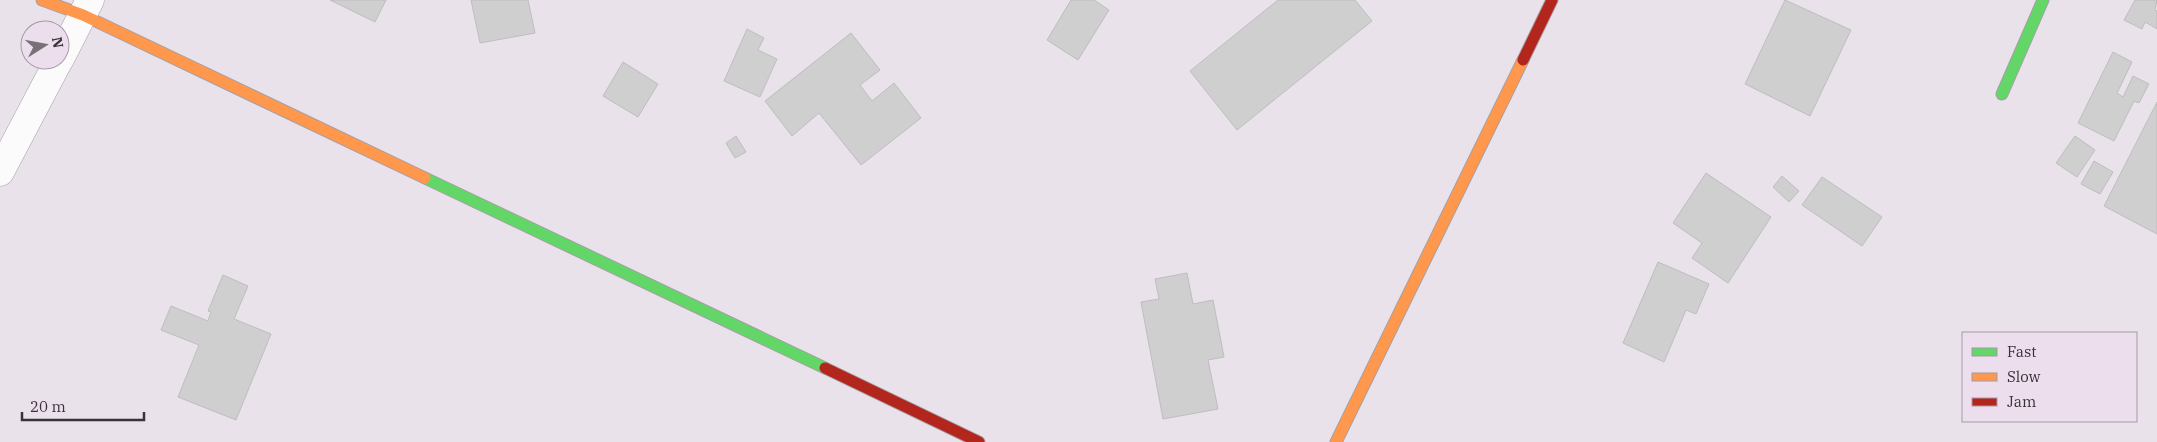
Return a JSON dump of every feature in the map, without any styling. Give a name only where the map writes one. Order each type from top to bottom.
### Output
[{"type":"street","points":[[42,0],[87,7],[980,442]]},
{"type":"street","points":[[1336,442],[1552,0]]},
{"type":"street","points":[[2002,94],[2044,0]]},
{"type":"street","points":[[70,40],[87,7]]},
{"type":"street","points":[[0,172],[54,70]]},
{"type":"building","points":[[330,0],[386,0],[375,22]]},
{"type":"building","points":[[471,0],[528,0],[535,33],[480,43]]},
{"type":"building","points":[[1071,0],[1094,0],[1109,10],[1078,60],[1047,40]]},
{"type":"building","points":[[1278,0],[1355,0],[1372,21],[1237,130],[1190,71]]},
{"type":"building","points":[[1785,0],[1851,30],[1810,116],[1745,84]]},
{"type":"building","points":[[2135,0],[2157,0],[2155,10],[2157,11],[2157,29],[2145,22],[2142,29],[2124,20]]},
{"type":"building","points":[[747,29],[764,38],[758,50],[777,59],[760,97],[724,81]]},
{"type":"building","points":[[851,33],[880,70],[860,85],[872,101],[894,83],[921,118],[861,165],[819,113],[792,136],[765,101]]},
{"type":"building","points":[[2113,52],[2132,62],[2117,93],[2123,97],[2133,76],[2149,84],[2139,103],[2134,101],[2114,141],[2078,123]]},
{"type":"building","points":[[623,62],[658,84],[638,117],[603,96]]},
{"type":"building","points":[[2157,102],[2157,234],[2104,206]]},
{"type":"building","points":[[736,136],[746,152],[735,158],[726,143]]},
{"type":"building","points":[[2075,136],[2095,150],[2077,177],[2056,163]]},
{"type":"building","points":[[2094,161],[2113,172],[2100,194],[2081,184]]},
{"type":"building","points":[[1706,173],[1771,217],[1728,283],[1692,258],[1702,243],[1673,223]]},
{"type":"building","points":[[1782,176],[1799,191],[1789,202],[1773,187]]},
{"type":"building","points":[[1822,177],[1882,217],[1862,246],[1802,205]]},
{"type":"building","points":[[1658,262],[1709,284],[1696,314],[1686,310],[1664,362],[1623,343]]},
{"type":"building","points":[[1187,273],[1193,304],[1213,300],[1224,357],[1208,360],[1218,409],[1163,419],[1141,302],[1159,299],[1155,279]]},
{"type":"building","points":[[223,275],[248,286],[234,319],[271,334],[236,420],[178,397],[199,345],[161,330],[171,306],[208,321],[211,312],[208,311]]},
{"type":"traffic: fast","points":[[2002,94],[2043,0]]},
{"type":"traffic: fast","points":[[425,178],[825,368]]},
{"type":"traffic: slow","points":[[42,0],[83,15],[425,178]]},
{"type":"traffic: slow","points":[[1336,442],[1523,60]]},
{"type":"traffic: jam","points":[[1523,60],[1552,0]]},
{"type":"traffic: jam","points":[[825,368],[979,442]]}]
